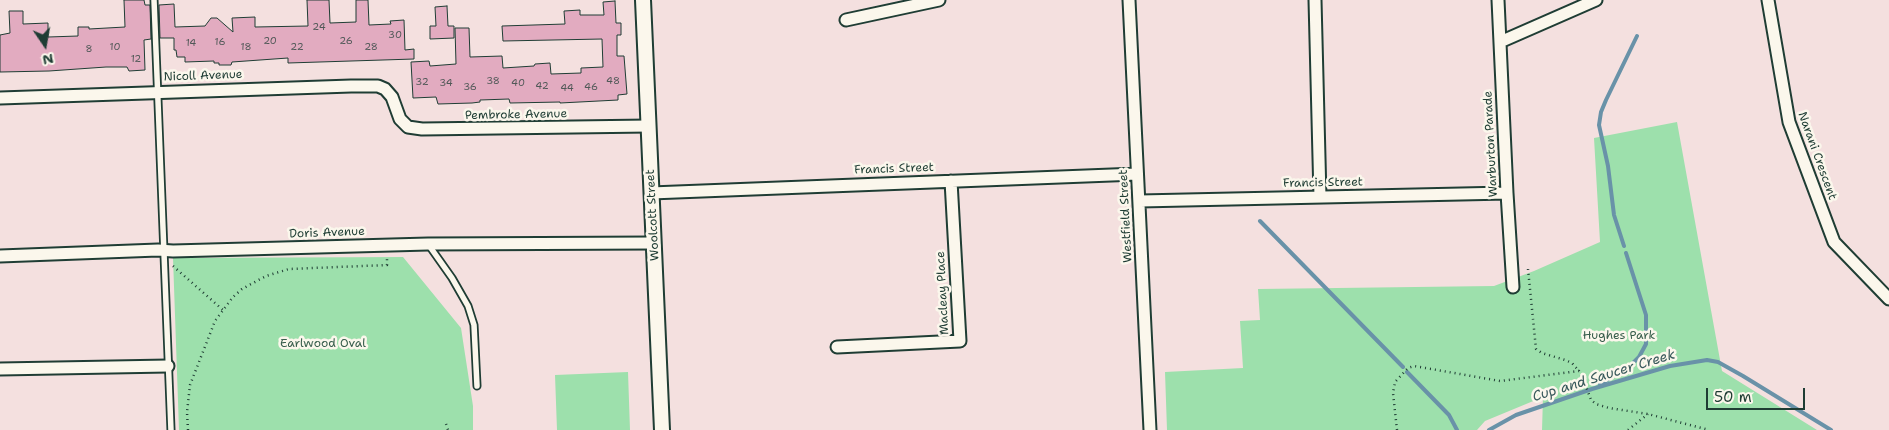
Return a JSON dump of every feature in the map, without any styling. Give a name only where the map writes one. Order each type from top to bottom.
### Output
[{"type":"street","name":"Woolcott Street","points":[[643,0],[662,430]]},
{"type":"street","points":[[846,20],[939,0]]},
{"type":"street","name":"Westfield Street","points":[[1129,0],[1150,430]]},
{"type":"street","points":[[1315,0],[1320,197]]},
{"type":"street","name":"Warburton Parade","points":[[1498,0],[1513,287]]},
{"type":"street","points":[[1500,42],[1596,0]]},
{"type":"street","name":"Narani Crescent","points":[[1768,0],[1789,122],[1834,242],[1889,299]]},
{"type":"street","name":"Nicoll Avenue","points":[[0,98],[378,86],[385,89],[392,97],[395,107]]},
{"type":"street","name":"Pembroke Avenue","points":[[395,107],[400,119],[408,127],[422,130],[648,126]]},
{"type":"street","name":"Francis Street","points":[[651,193],[1137,174]]},
{"type":"street","name":"Macleay Place","points":[[836,347],[960,341],[951,181]]},
{"type":"street","name":"Francis Street","points":[[1140,201],[1507,193]]},
{"type":"street","name":"Doris Avenue","points":[[0,256],[164,254],[173,251],[428,244],[654,243]]},
{"type":"street","points":[[0,369],[168,366]]},
{"type":"lane","points":[[154,0],[171,430]]},
{"type":"lane","points":[[428,244],[452,278],[468,306],[474,325],[477,386]]},
{"type":"path","points":[[164,254],[222,310]]},
{"type":"path","points":[[188,430],[187,412],[190,385],[215,321],[222,310],[242,289],[277,272],[289,269],[387,265],[387,254]]},
{"type":"path","points":[[1528,269],[1536,349],[1542,353],[1572,363],[1579,371],[1591,400],[1596,404],[1609,408],[1648,414],[1709,430]]},
{"type":"path","points":[[1397,430],[1393,393],[1395,382],[1402,373],[1414,366],[1500,381],[1579,371]]},
{"type":"path","points":[[1628,430],[1648,414]]},
{"type":"path","points":[[446,424],[448,430]]},
{"type":"green space","name":"Hughes Park","points":[[1677,122],[1722,371],[1817,430],[1542,430],[1543,397],[1485,421],[1477,430],[1167,430],[1165,372],[1243,368],[1240,321],[1260,320],[1258,289],[1494,286],[1534,271],[1600,242],[1594,138]]},
{"type":"green space","name":"Earlwood Oval","points":[[403,257],[461,328],[473,406],[473,430],[179,430],[173,258]]},
{"type":"green space","points":[[628,372],[630,430],[557,430],[555,375]]},
{"type":"building","points":[[124,0],[144,0],[145,5],[150,5],[151,39],[144,40],[145,70],[129,71],[127,67],[106,67],[0,72],[0,35],[10,33],[9,11],[23,11],[23,24],[48,23],[48,37],[78,36],[78,27],[89,27],[89,29],[125,27]]},
{"type":"building","points":[[307,0],[329,0],[330,23],[356,22],[356,0],[368,0],[369,25],[391,24],[390,21],[404,20],[405,50],[414,49],[414,59],[288,63],[288,58],[232,62],[231,65],[219,65],[219,63],[214,63],[214,61],[185,62],[185,57],[177,57],[176,50],[174,50],[174,38],[160,38],[159,5],[174,4],[175,27],[205,26],[211,18],[217,18],[233,32],[232,18],[255,17],[255,27],[308,26]]},
{"type":"building","points":[[615,1],[616,23],[621,23],[621,35],[617,35],[617,56],[624,56],[627,94],[618,95],[618,100],[510,103],[509,99],[438,104],[436,97],[413,98],[411,62],[429,61],[430,66],[456,64],[455,28],[469,28],[470,57],[502,56],[503,68],[550,63],[551,74],[581,73],[581,68],[603,67],[602,39],[503,41],[502,26],[565,24],[564,11],[580,10],[580,15],[604,15],[603,2]]},
{"type":"building","points":[[447,6],[448,26],[454,26],[454,38],[430,39],[430,26],[436,26],[435,7]]},
{"type":"waterway","points":[[1624,246],[1614,215],[1608,166],[1599,125],[1601,112],[1606,100],[1637,36]]},
{"type":"waterway","points":[[1260,221],[1403,367]]},
{"type":"waterway","points":[[1600,384],[1628,368],[1639,357],[1646,344],[1646,315],[1626,253]]},
{"type":"waterway","name":"Cup and Saucer Creek","points":[[1489,430],[1516,415],[1592,389],[1670,366],[1707,360],[1718,362],[1743,376],[1831,430]]},
{"type":"waterway","points":[[1407,372],[1449,415],[1457,430]]}]
